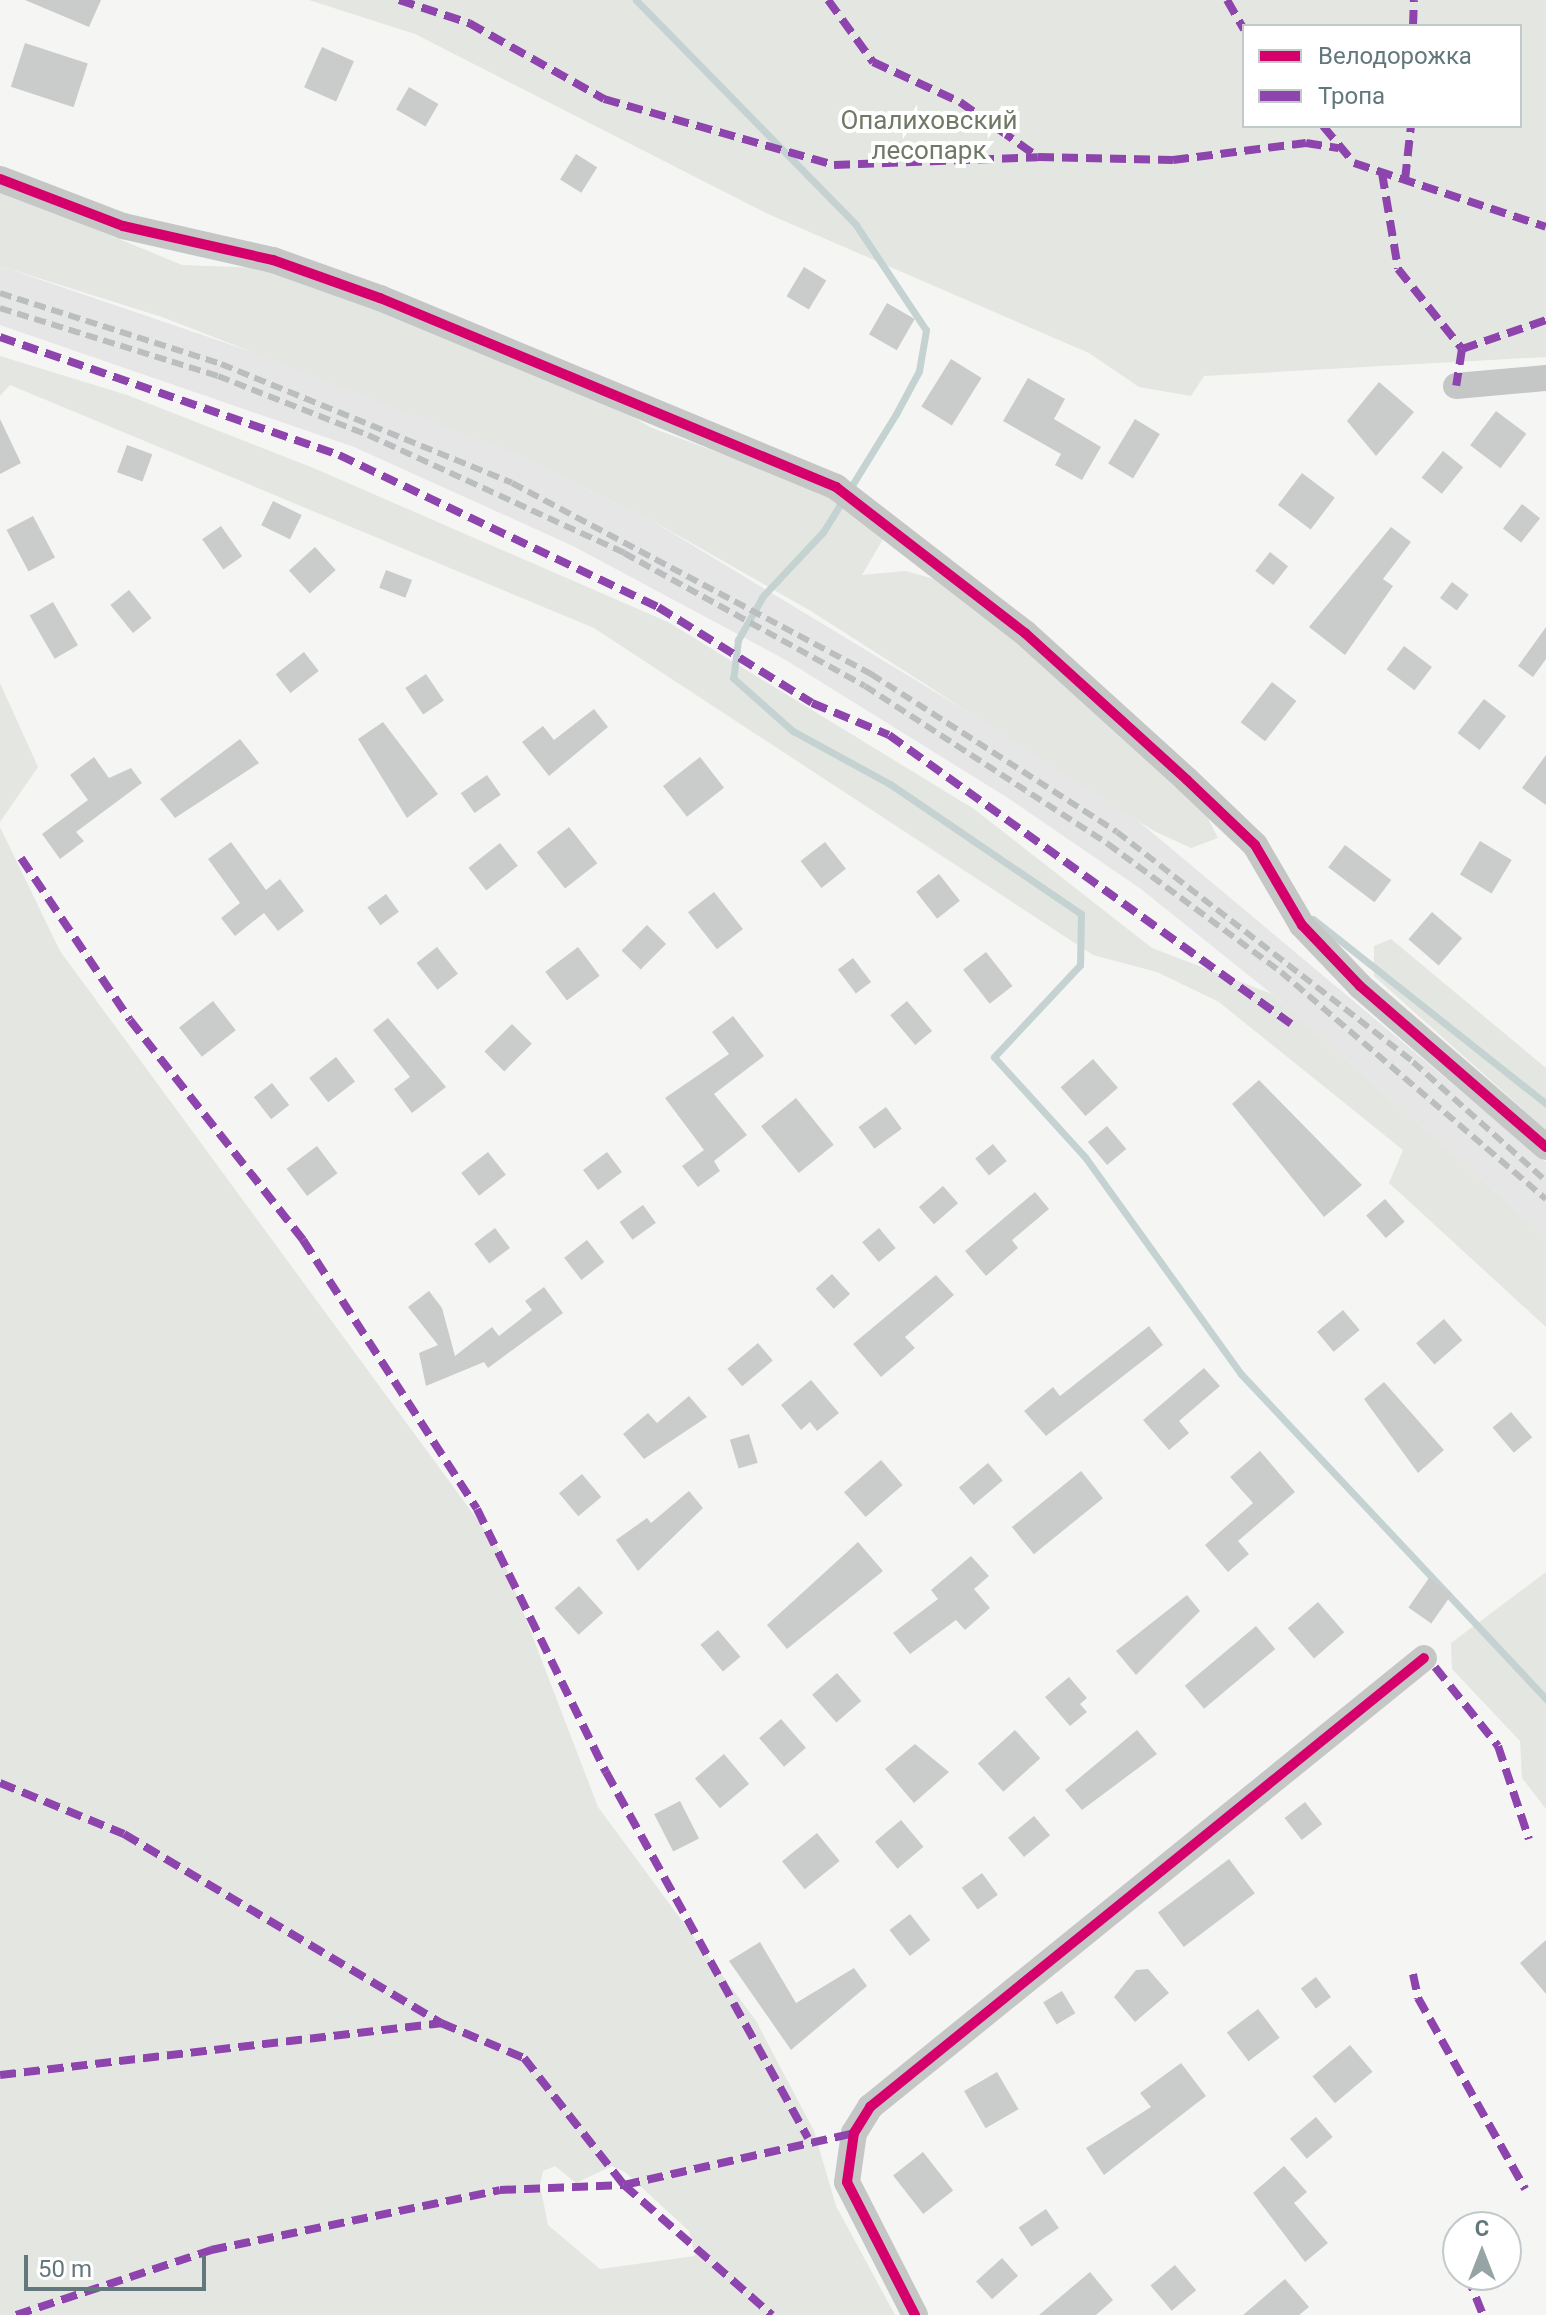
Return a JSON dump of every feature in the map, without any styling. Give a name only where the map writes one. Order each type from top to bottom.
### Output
[{"type":"street","points":[[0,179],[123,226],[273,260],[380,298],[836,487],[1025,633],[1187,780],[1255,845],[1302,925],[1360,986],[1546,1147]]},
{"type":"street","points":[[1456,386],[1546,378]]},
{"type":"street","points":[[915,2315],[856,2212],[847,2182],[854,2133],[870,2107],[1424,1658]]},
{"type":"shaded area","points":[[0,266],[305,370],[505,450],[651,520],[1112,799],[1546,1162],[1546,1236],[1272,994],[1141,889],[1008,798],[784,659],[573,546],[354,447],[0,325]]},
{"type":"green space","name":"Опалиховский лесопарк","points":[[309,0],[1546,0],[1546,357],[1204,376],[1191,396],[1139,387],[1089,353],[768,214],[415,34]]},
{"type":"green space","points":[[0,190],[182,265],[262,268],[323,286],[599,397],[652,428],[833,495],[883,539],[862,575],[906,571],[948,583],[1198,799],[1218,838],[1191,848],[1154,831],[811,611],[651,520],[505,450],[162,317],[0,266]]},
{"type":"green space","points":[[0,356],[127,395],[311,467],[668,622],[974,809],[1152,948],[1272,994],[1546,1236],[1546,1327],[1389,1183],[1403,1150],[1219,1002],[1157,972],[1093,955],[594,628],[10,385],[0,396]]},
{"type":"green space","points":[[0,683],[38,767],[0,822]]},
{"type":"green space","points":[[0,827],[60,951],[499,1549],[598,1807],[756,2021],[814,2131],[836,2206],[895,2315],[0,2315]],"holes":[[[555,2166],[576,2183],[612,2166],[625,2172],[689,2231],[695,2256],[600,2269],[548,2225],[540,2185],[543,2171]]]},
{"type":"green space","points":[[1391,939],[1546,1068],[1546,1130],[1374,976],[1374,946]]},
{"type":"green space","points":[[1546,1572],[1546,1809],[1522,1778],[1520,1741],[1452,1669],[1451,1643]]},
{"type":"building","points":[[25,0],[101,0],[89,27]]},
{"type":"building","points":[[25,43],[88,63],[74,107],[11,87]]},
{"type":"building","points":[[322,47],[354,61],[336,101],[304,87]]},
{"type":"building","points":[[409,87],[438,104],[425,127],[396,110]]},
{"type":"building","points":[[576,154],[597,167],[581,193],[560,179]]},
{"type":"building","points":[[804,267],[826,280],[809,310],[786,296]]},
{"type":"building","points":[[887,303],[915,319],[897,350],[869,334]]},
{"type":"building","points":[[951,359],[982,378],[952,426],[921,406]]},
{"type":"building","points":[[1028,378],[1065,399],[1054,419],[1101,447],[1082,480],[1055,465],[1061,454],[1003,421]]},
{"type":"building","points":[[1379,382],[1414,412],[1376,456],[1347,421]]},
{"type":"building","points":[[1496,411],[1526,434],[1500,468],[1470,445]]},
{"type":"building","points":[[0,419],[21,463],[0,474]]},
{"type":"building","points":[[1135,419],[1160,434],[1133,479],[1108,464]]},
{"type":"building","points":[[127,445],[152,454],[142,481],[117,472]]},
{"type":"building","points":[[1443,451],[1463,467],[1442,494],[1422,477]]},
{"type":"building","points":[[1302,473],[1335,498],[1311,530],[1278,505]]},
{"type":"building","points":[[273,501],[302,515],[290,539],[261,525]]},
{"type":"building","points":[[1522,504],[1540,518],[1521,543],[1503,528]]},
{"type":"building","points":[[33,516],[55,557],[29,572],[7,530]]},
{"type":"building","points":[[221,526],[242,556],[223,570],[202,539]]},
{"type":"building","points":[[1391,527],[1411,542],[1383,579],[1393,586],[1345,655],[1309,627]]},
{"type":"building","points":[[315,547],[336,570],[310,593],[289,570]]},
{"type":"building","points":[[1270,552],[1288,566],[1273,585],[1255,571]]},
{"type":"building","points":[[386,570],[412,580],[405,598],[379,588]]},
{"type":"building","points":[[1452,582],[1469,595],[1457,611],[1440,598]]},
{"type":"building","points":[[129,590],[152,618],[133,633],[110,605]]},
{"type":"building","points":[[53,602],[78,645],[55,659],[30,616]]},
{"type":"building","points":[[1546,627],[1546,659],[1533,677],[1518,666]]},
{"type":"building","points":[[1404,646],[1432,667],[1414,690],[1387,669]]},
{"type":"building","points":[[304,652],[319,671],[290,693],[276,674]]},
{"type":"building","points":[[426,674],[444,701],[423,715],[405,688]]},
{"type":"building","points":[[1272,682],[1296,701],[1265,741],[1241,722]]},
{"type":"building","points":[[1484,699],[1506,716],[1480,750],[1458,733]]},
{"type":"building","points":[[594,709],[608,727],[549,776],[522,742],[543,726],[554,740]]},
{"type":"building","points":[[383,722],[438,794],[407,818],[358,739]]},
{"type":"building","points":[[240,739],[259,763],[175,818],[160,799]]},
{"type":"building","points":[[1546,755],[1546,805],[1522,788]]},
{"type":"building","points":[[94,757],[109,778],[131,768],[142,783],[76,832],[84,841],[60,859],[42,834],[88,800],[70,775]]},
{"type":"building","points":[[700,757],[724,788],[687,817],[663,786]]},
{"type":"building","points":[[487,775],[501,795],[475,813],[461,793]]},
{"type":"building","points":[[569,827],[597,863],[565,888],[537,852]]},
{"type":"building","points":[[1480,841],[1512,860],[1492,893],[1460,874]]},
{"type":"building","points":[[231,842],[266,890],[280,879],[304,911],[278,931],[264,913],[235,936],[221,918],[240,903],[208,859]]},
{"type":"building","points":[[825,842],[846,869],[822,888],[801,861]]},
{"type":"building","points":[[500,843],[518,866],[486,890],[468,868]]},
{"type":"building","points":[[1345,845],[1391,880],[1374,902],[1328,867]]},
{"type":"building","points":[[939,874],[960,901],[937,919],[916,892]]},
{"type":"building","points":[[714,892],[743,929],[717,949],[688,912]]},
{"type":"building","points":[[386,894],[399,912],[380,925],[367,908]]},
{"type":"building","points":[[1432,912],[1462,938],[1439,965],[1408,939]]},
{"type":"building","points":[[647,925],[666,944],[641,970],[622,950]]},
{"type":"building","points":[[437,947],[458,974],[437,990],[417,963]]},
{"type":"building","points":[[578,947],[600,976],[567,1000],[545,972]]},
{"type":"building","points":[[986,952],[1012,986],[990,1004],[963,970]]},
{"type":"building","points":[[853,958],[871,982],[856,993],[838,969]]},
{"type":"building","points":[[213,1001],[236,1030],[202,1057],[179,1027]]},
{"type":"building","points":[[907,1001],[932,1031],[915,1045],[890,1015]]},
{"type":"building","points":[[733,1016],[764,1056],[714,1094],[747,1135],[714,1161],[720,1171],[698,1187],[682,1166],[704,1150],[665,1098],[729,1054],[712,1032]]},
{"type":"building","points":[[388,1018],[446,1087],[412,1113],[394,1089],[410,1077],[373,1030]]},
{"type":"building","points":[[512,1024],[532,1044],[504,1071],[484,1052]]},
{"type":"building","points":[[336,1057],[355,1081],[328,1102],[309,1078]]},
{"type":"building","points":[[1093,1059],[1118,1088],[1085,1116],[1061,1087]]},
{"type":"building","points":[[1259,1080],[1362,1185],[1324,1217],[1232,1104]]},
{"type":"building","points":[[272,1083],[289,1105],[271,1119],[254,1097]]},
{"type":"building","points":[[796,1098],[834,1145],[799,1173],[761,1126]]},
{"type":"building","points":[[886,1107],[902,1129],[874,1149],[858,1127]]},
{"type":"building","points":[[1107,1126],[1126,1149],[1107,1165],[1088,1142]]},
{"type":"building","points":[[993,1144],[1007,1161],[989,1176],[975,1158]]},
{"type":"building","points":[[317,1146],[337,1173],[307,1196],[287,1169]]},
{"type":"building","points":[[488,1152],[506,1175],[479,1196],[461,1173]]},
{"type":"building","points":[[607,1152],[622,1172],[598,1190],[583,1170]]},
{"type":"building","points":[[943,1186],[958,1203],[934,1224],[919,1207]]},
{"type":"building","points":[[1035,1192],[1049,1209],[1012,1240],[1018,1248],[986,1276],[965,1251]]},
{"type":"building","points":[[1385,1199],[1405,1222],[1386,1238],[1366,1215]]},
{"type":"building","points":[[643,1205],[656,1223],[632,1240],[620,1222]]},
{"type":"building","points":[[495,1228],[510,1248],[489,1264],[474,1244]]},
{"type":"building","points":[[879,1228],[896,1248],[879,1262],[862,1242]]},
{"type":"building","points":[[587,1240],[604,1262],[581,1280],[564,1258]]},
{"type":"building","points":[[832,1274],[850,1294],[834,1309],[816,1289]]},
{"type":"building","points":[[936,1275],[954,1295],[905,1337],[915,1348],[881,1377],[853,1344]]},
{"type":"building","points":[[544,1287],[563,1313],[488,1368],[484,1362],[426,1386],[419,1353],[438,1345],[408,1307],[429,1291],[442,1308],[455,1356],[492,1327],[499,1336],[532,1310],[525,1301]]},
{"type":"building","points":[[1343,1310],[1360,1330],[1334,1352],[1317,1332]]},
{"type":"building","points":[[1444,1319],[1462,1340],[1434,1364],[1416,1343]]},
{"type":"building","points":[[1149,1326],[1163,1345],[1046,1436],[1024,1411],[1053,1387],[1060,1396]]},
{"type":"building","points":[[758,1343],[773,1361],[742,1386],[727,1369]]},
{"type":"building","points":[[1204,1368],[1220,1386],[1179,1421],[1189,1433],[1169,1450],[1143,1420]]},
{"type":"building","points":[[811,1380],[839,1413],[817,1431],[810,1422],[801,1430],[781,1405]]},
{"type":"building","points":[[1384,1382],[1444,1450],[1418,1473],[1364,1399]]},
{"type":"building","points":[[689,1396],[707,1417],[644,1459],[623,1434],[648,1413],[657,1423]]},
{"type":"building","points":[[1511,1412],[1532,1437],[1514,1453],[1493,1427]]},
{"type":"building","points":[[749,1434],[758,1463],[739,1469],[730,1440]]},
{"type":"building","points":[[1260,1451],[1295,1492],[1238,1541],[1249,1554],[1228,1572],[1205,1545],[1253,1503],[1230,1477]]},
{"type":"building","points":[[881,1460],[903,1485],[866,1517],[844,1492]]},
{"type":"building","points":[[988,1463],[1003,1481],[974,1505],[959,1487]]},
{"type":"building","points":[[1081,1471],[1103,1498],[1034,1554],[1012,1527]]},
{"type":"building","points":[[582,1474],[601,1497],[578,1516],[559,1493]]},
{"type":"building","points":[[689,1491],[703,1508],[638,1571],[616,1540],[647,1518],[651,1523]]},
{"type":"building","points":[[858,1542],[883,1571],[787,1649],[767,1625]]},
{"type":"building","points":[[971,1556],[989,1576],[974,1589],[990,1608],[965,1630],[956,1620],[910,1654],[893,1633],[938,1599],[931,1590]]},
{"type":"building","points":[[1429,1578],[1452,1594],[1431,1624],[1408,1607]]},
{"type":"building","points":[[579,1586],[603,1613],[579,1635],[554,1608]]},
{"type":"building","points":[[1187,1595],[1200,1611],[1136,1675],[1116,1651]]},
{"type":"building","points":[[1318,1602],[1344,1632],[1314,1658],[1288,1628]]},
{"type":"building","points":[[1256,1626],[1275,1649],[1204,1709],[1185,1686]]},
{"type":"building","points":[[718,1630],[740,1657],[723,1672],[700,1645]]},
{"type":"building","points":[[837,1673],[861,1701],[836,1723],[812,1695]]},
{"type":"building","points":[[1069,1677],[1087,1698],[1080,1704],[1087,1712],[1070,1726],[1045,1697]]},
{"type":"building","points":[[781,1719],[806,1748],[784,1767],[759,1738]]},
{"type":"building","points":[[1015,1730],[1040,1758],[1003,1792],[978,1763]]},
{"type":"building","points":[[1137,1730],[1157,1754],[1082,1810],[1065,1790]]},
{"type":"building","points":[[915,1744],[949,1772],[914,1803],[885,1769]]},
{"type":"building","points":[[724,1754],[749,1784],[720,1808],[695,1778]]},
{"type":"building","points":[[680,1801],[699,1838],[673,1852],[654,1814]]},
{"type":"building","points":[[1305,1802],[1322,1824],[1302,1840],[1285,1818]]},
{"type":"building","points":[[1034,1816],[1050,1835],[1024,1857],[1008,1838]]},
{"type":"building","points":[[901,1820],[923,1847],[897,1869],[875,1842]]},
{"type":"building","points":[[817,1833],[840,1861],[805,1889],[782,1861]]},
{"type":"building","points":[[1229,1859],[1255,1893],[1184,1947],[1158,1913]]},
{"type":"building","points":[[982,1873],[998,1895],[978,1910],[962,1888]]},
{"type":"building","points":[[910,1914],[930,1940],[910,1956],[890,1930]]},
{"type":"building","points":[[1546,1940],[1546,1994],[1520,1963]]},
{"type":"building","points":[[760,1942],[796,2003],[854,1968],[867,1986],[791,2050],[729,1961]]},
{"type":"building","points":[[1148,1969],[1169,1993],[1135,2022],[1114,1997],[1136,1970]]},
{"type":"building","points":[[1316,1977],[1331,1997],[1316,2008],[1301,1988]]},
{"type":"building","points":[[1062,1991],[1075,2013],[1057,2025],[1043,2002]]},
{"type":"building","points":[[1258,2009],[1280,2038],[1249,2061],[1227,2032]]},
{"type":"building","points":[[1350,2045],[1372,2072],[1335,2103],[1312,2076]]},
{"type":"building","points":[[1181,2063],[1206,2096],[1104,2175],[1086,2148],[1151,2107],[1140,2093]]},
{"type":"building","points":[[997,2072],[1018,2109],[986,2128],[964,2091]]},
{"type":"building","points":[[1316,2117],[1333,2137],[1307,2159],[1290,2139]]},
{"type":"building","points":[[923,2152],[953,2191],[923,2214],[893,2175]]},
{"type":"building","points":[[1284,2166],[1307,2192],[1294,2203],[1328,2243],[1305,2262],[1253,2193]]},
{"type":"building","points":[[1046,2209],[1059,2228],[1032,2247],[1019,2227]]},
{"type":"building","points":[[1002,2258],[1018,2276],[992,2299],[976,2281]]},
{"type":"building","points":[[1175,2265],[1196,2290],[1172,2311],[1150,2286]]},
{"type":"building","points":[[1090,2272],[1113,2300],[1096,2315],[1039,2315]]},
{"type":"building","points":[[1285,2279],[1309,2307],[1299,2315],[1243,2315]]},
{"type":"waterway","points":[[636,0],[856,225],[926,330],[919,371],[896,414],[823,532],[763,596],[738,640],[733,678],[793,731],[890,784],[1081,914],[1080,965],[994,1057],[1085,1157],[1241,1374],[1546,1699]]},
{"type":"waterway","points":[[1313,919],[1546,1104]]},
{"type":"railway","points":[[0,293],[221,364],[512,483],[871,674],[1117,832],[1413,1062],[1546,1181]]},
{"type":"railway","points":[[0,308],[218,376],[368,435],[624,553],[865,686],[1108,844],[1281,972],[1546,1199]]},
{"type":"marked path","points":[[399,0],[469,23],[604,99],[834,165],[1038,157]]},
{"type":"marked path","points":[[828,0],[873,62],[960,102],[1038,157],[1173,160],[1306,143],[1339,148]]},
{"type":"marked path","points":[[1227,0],[1242,26]]},
{"type":"marked path","points":[[1413,24],[1414,0]]},
{"type":"marked path","points":[[1325,128],[1354,163],[1546,227]]},
{"type":"marked path","points":[[1405,180],[1411,128]]},
{"type":"marked path","points":[[1382,173],[1398,269],[1462,349],[1456,386]]},
{"type":"marked path","points":[[1462,349],[1546,320]]},
{"type":"marked path","points":[[0,337],[339,455],[658,607],[812,703],[889,735],[1291,1024]]},
{"type":"marked path","points":[[21,858],[130,1020],[303,1240],[477,1509],[606,1772],[808,2138]]},
{"type":"marked path","points":[[1435,1667],[1498,1746],[1529,1839]]},
{"type":"marked path","points":[[0,1783],[124,1834],[441,2023]]},
{"type":"marked path","points":[[1413,1974],[1418,1998],[1525,2189]]},
{"type":"marked path","points":[[0,2075],[441,2023],[524,2058],[624,2185],[772,2315]]},
{"type":"marked path","points":[[16,2315],[211,2250],[500,2190],[624,2185],[854,2133]]},
{"type":"marked path","points":[[1473,2291],[1483,2315]]},
{"type":"cycle path","points":[[0,179],[123,226],[273,260],[380,298],[836,487],[1025,633],[1187,780],[1255,845],[1302,925],[1360,986],[1546,1147]]},
{"type":"cycle path","points":[[915,2315],[847,2182],[854,2133],[870,2107],[1424,1658]]}]
